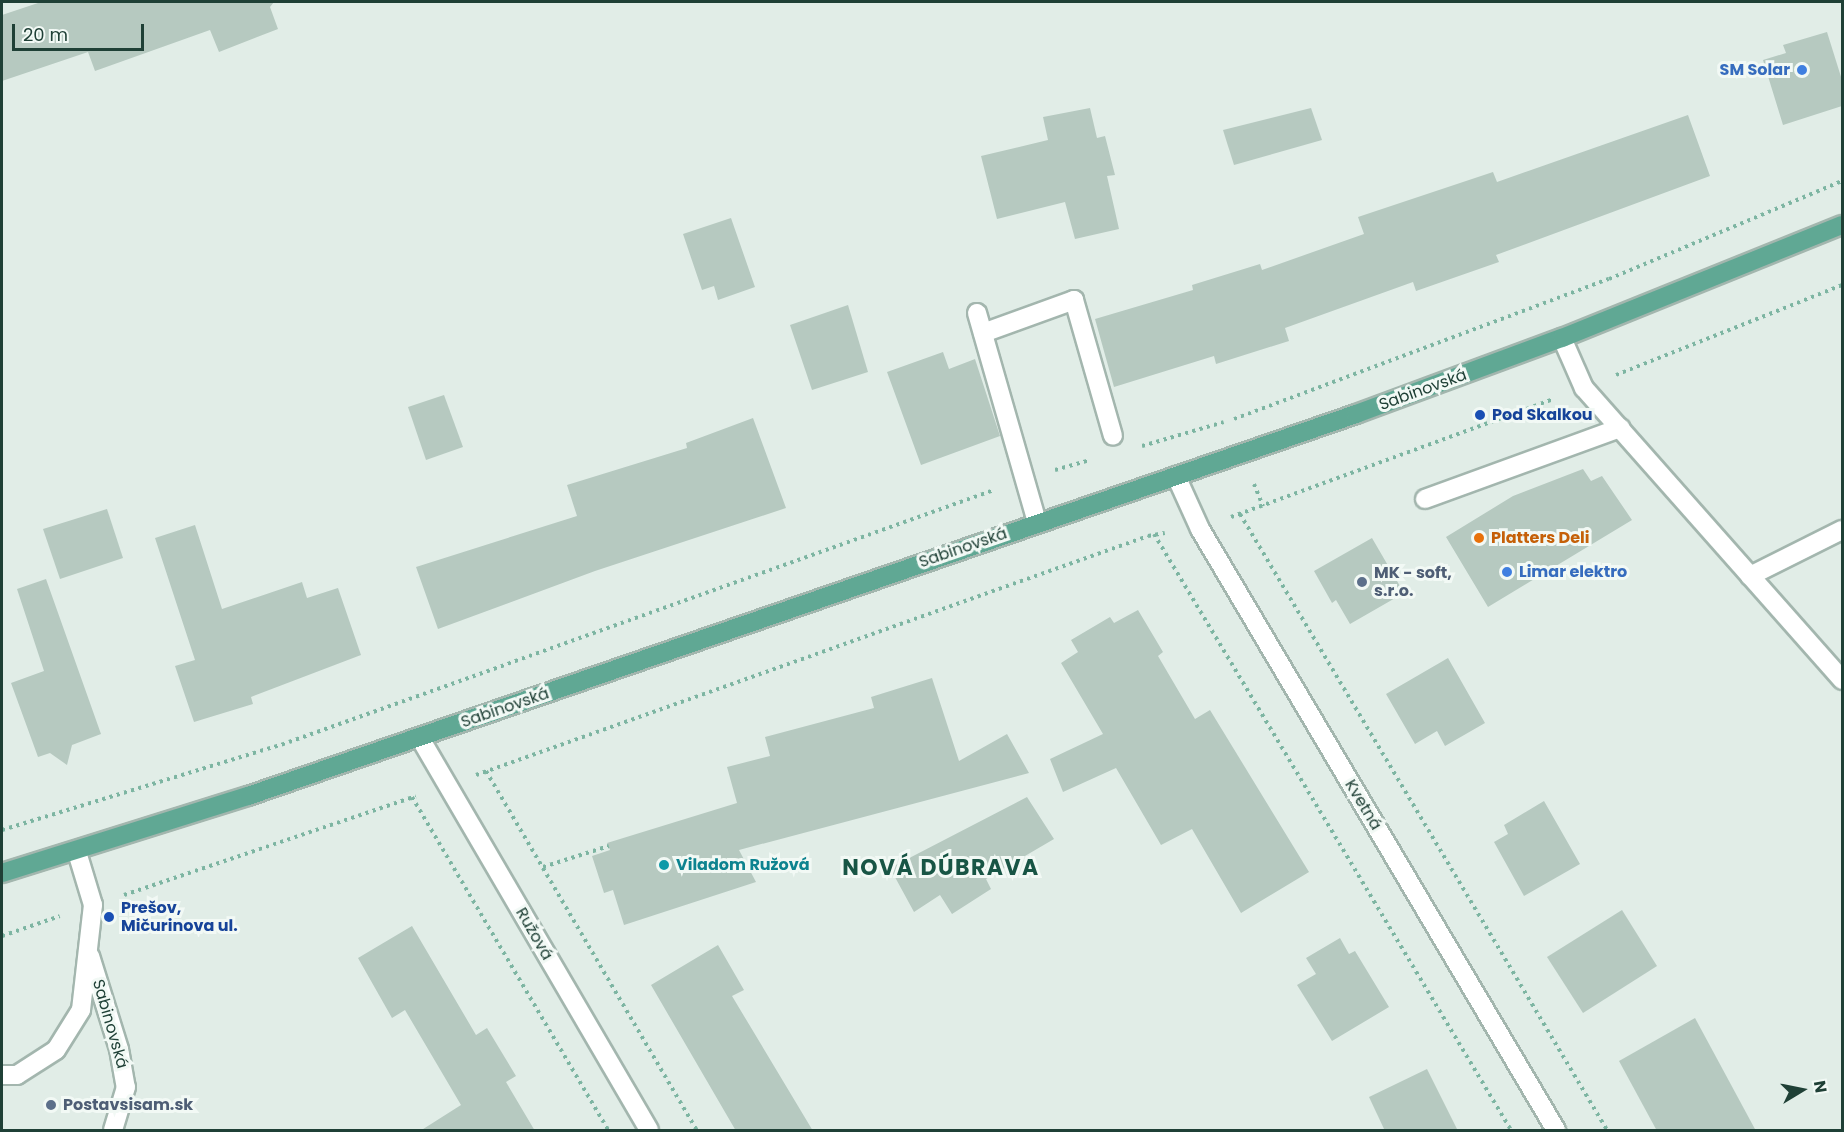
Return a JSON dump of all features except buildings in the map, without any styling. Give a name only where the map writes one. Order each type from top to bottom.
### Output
[{"type":"main road","name":"Sabinovská","points":[[2,873],[77,852],[420,738],[1037,522],[1176,476],[1562,338],[1842,225]]},
{"type":"street","points":[[983,333],[1074,300],[1113,436]]},
{"type":"street","points":[[977,313],[1037,522]]},
{"type":"street","points":[[1562,338],[1584,388],[1842,680]]},
{"type":"street","points":[[1425,499],[1620,428]]},
{"type":"street","name":"Kvetná","points":[[1176,476],[1200,529],[1556,1131]]},
{"type":"street","points":[[1750,576],[1842,530]]},
{"type":"street","name":"Ružová","points":[[420,738],[649,1131]]},
{"type":"street","name":"Sabinovská","points":[[2,1075],[17,1075],[56,1050],[81,1010],[93,905],[77,852]]},
{"type":"street","name":"Sabinovská","points":[[89,951],[119,1048],[126,1087],[113,1131]]},
{"type":"path","points":[[1137,447],[1226,422],[1598,283],[1842,181]]},
{"type":"path","points":[[2,936],[448,785],[1154,534],[1200,529],[1584,388],[1842,285]]},
{"type":"path","points":[[2,830],[289,742],[1024,479],[1103,457]]},
{"type":"path","points":[[1240,514],[1607,1131]]},
{"type":"path","points":[[1154,534],[1511,1131]]},
{"type":"path","points":[[486,771],[697,1131]]},
{"type":"path","points":[[412,797],[608,1131]]},
{"type":"path","points":[[543,867],[609,846]]},
{"type":"place","name":"SM Solar","points":[[1802,70]]},
{"type":"place","name":"Pod Skalkou","points":[[1480,415]]},
{"type":"place","name":"Platters Deli","points":[[1479,538]]},
{"type":"place","name":"Limar elektro","points":[[1507,572]]},
{"type":"place","name":"MK - soft, s.r.o.","points":[[1362,582]]},
{"type":"place","name":"Viladom Ružová","points":[[664,865]]},
{"type":"place","name":"Prešov, Mičurinova ul.","points":[[109,917]]},
{"type":"place","name":"Postavsisam.sk","points":[[51,1105]]},
{"type":"district","name":"NOVÁ DÚBRAVA","points":[[941,868]]}]
